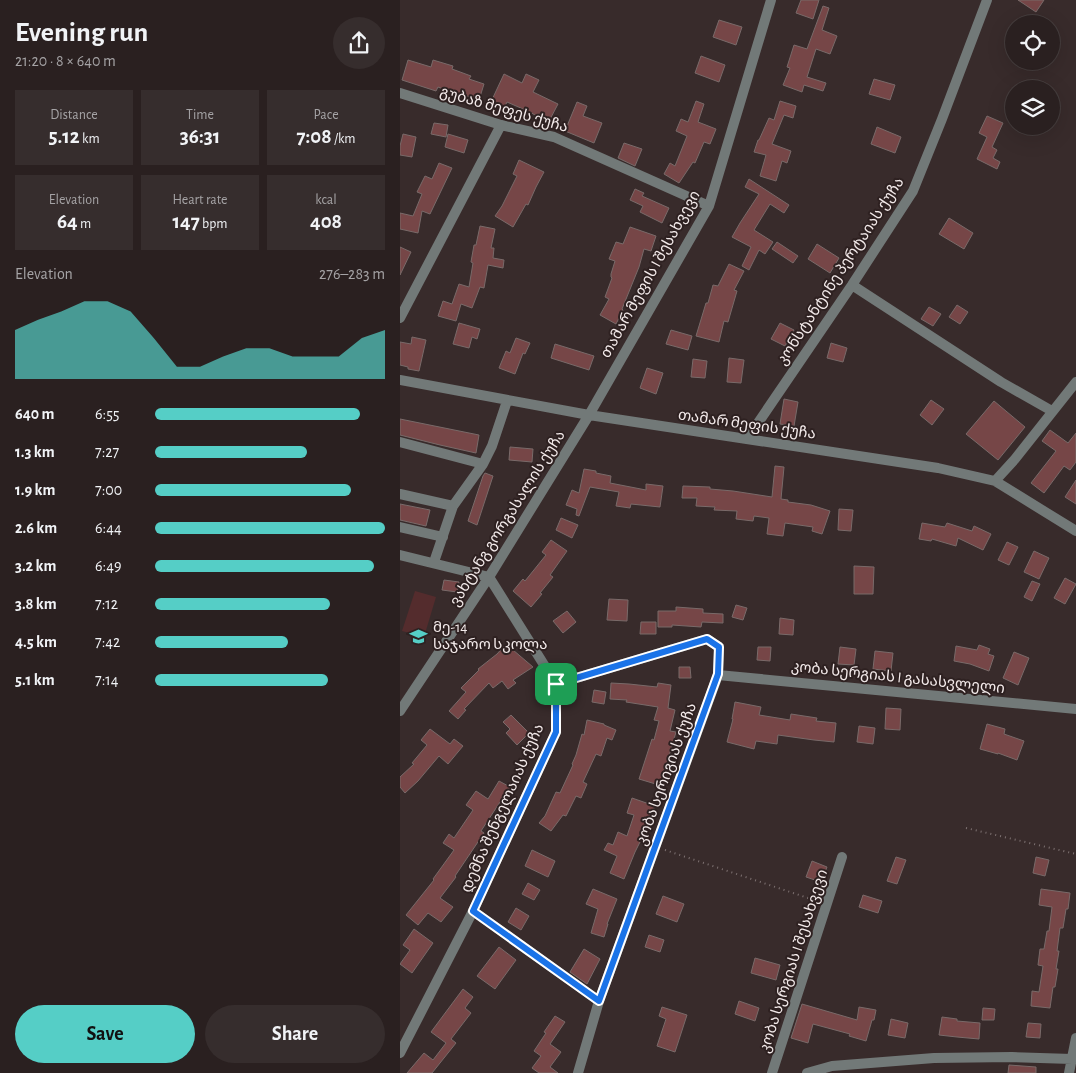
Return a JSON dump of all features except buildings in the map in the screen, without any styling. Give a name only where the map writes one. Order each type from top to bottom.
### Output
[{"type":"street","name":"თამარ მეფის I შესახვევი","points":[[589,415],[709,206],[771,0]]},
{"type":"street","name":"კონსტანტინე პერტაიას ქუჩა","points":[[747,439],[852,285],[913,191],[987,0]]},
{"type":"street","name":"გუბაზ მეფეს ქუჩა","points":[[400,93],[501,125],[554,137],[709,206]]},
{"type":"street","points":[[400,318],[501,125]]},
{"type":"street","points":[[852,285],[1001,382],[1052,411]]},
{"type":"street","name":"თამარ მეფის ქუჩა","points":[[400,380],[589,415],[919,465],[995,481],[1076,531]]},
{"type":"street","points":[[995,481],[1015,459],[1076,382]]},
{"type":"street","points":[[434,562],[453,506],[483,464],[492,446],[507,401]]},
{"type":"street","name":"ვახტანგ გორგასალის ქუჩა","points":[[400,711],[489,577],[589,415]]},
{"type":"street","points":[[400,442],[483,464]]},
{"type":"street","points":[[400,494],[453,506]]},
{"type":"street","points":[[400,527],[443,537]]},
{"type":"street","points":[[400,555],[489,577],[556,684]]},
{"type":"street","name":"კობა სერიგიას ქუჩა","points":[[556,684],[707,639],[719,647],[718,674],[599,1001],[578,1073]]},
{"type":"street","name":"კობა სერგიას I გასასვლელი","points":[[718,674],[1076,709]]},
{"type":"street","name":"დემნა შენგელაიას ქუჩა","points":[[400,1053],[473,911],[556,732],[556,684]]},
{"type":"street","name":"კობა სერგიას I შესახვევი","points":[[772,1073],[842,857]]},
{"type":"street","points":[[473,911],[599,1001]]},
{"type":"street","points":[[1070,1073],[1076,1038]]},
{"type":"street","points":[[807,1073],[934,1058],[1072,1059]]},
{"type":"path","points":[[966,828],[1076,854]]},
{"type":"path","points":[[656,847],[827,904]]},
{"type":"shaded area","points":[[415,591],[436,597],[424,637],[402,631]]},
{"type":"place","name":"მე-14 საჯარო სკოლა","points":[[419,636]]},
{"type":"route","points":[[707,639],[719,647],[718,674],[599,1001],[473,911],[556,732],[556,684],[707,639]]}]
